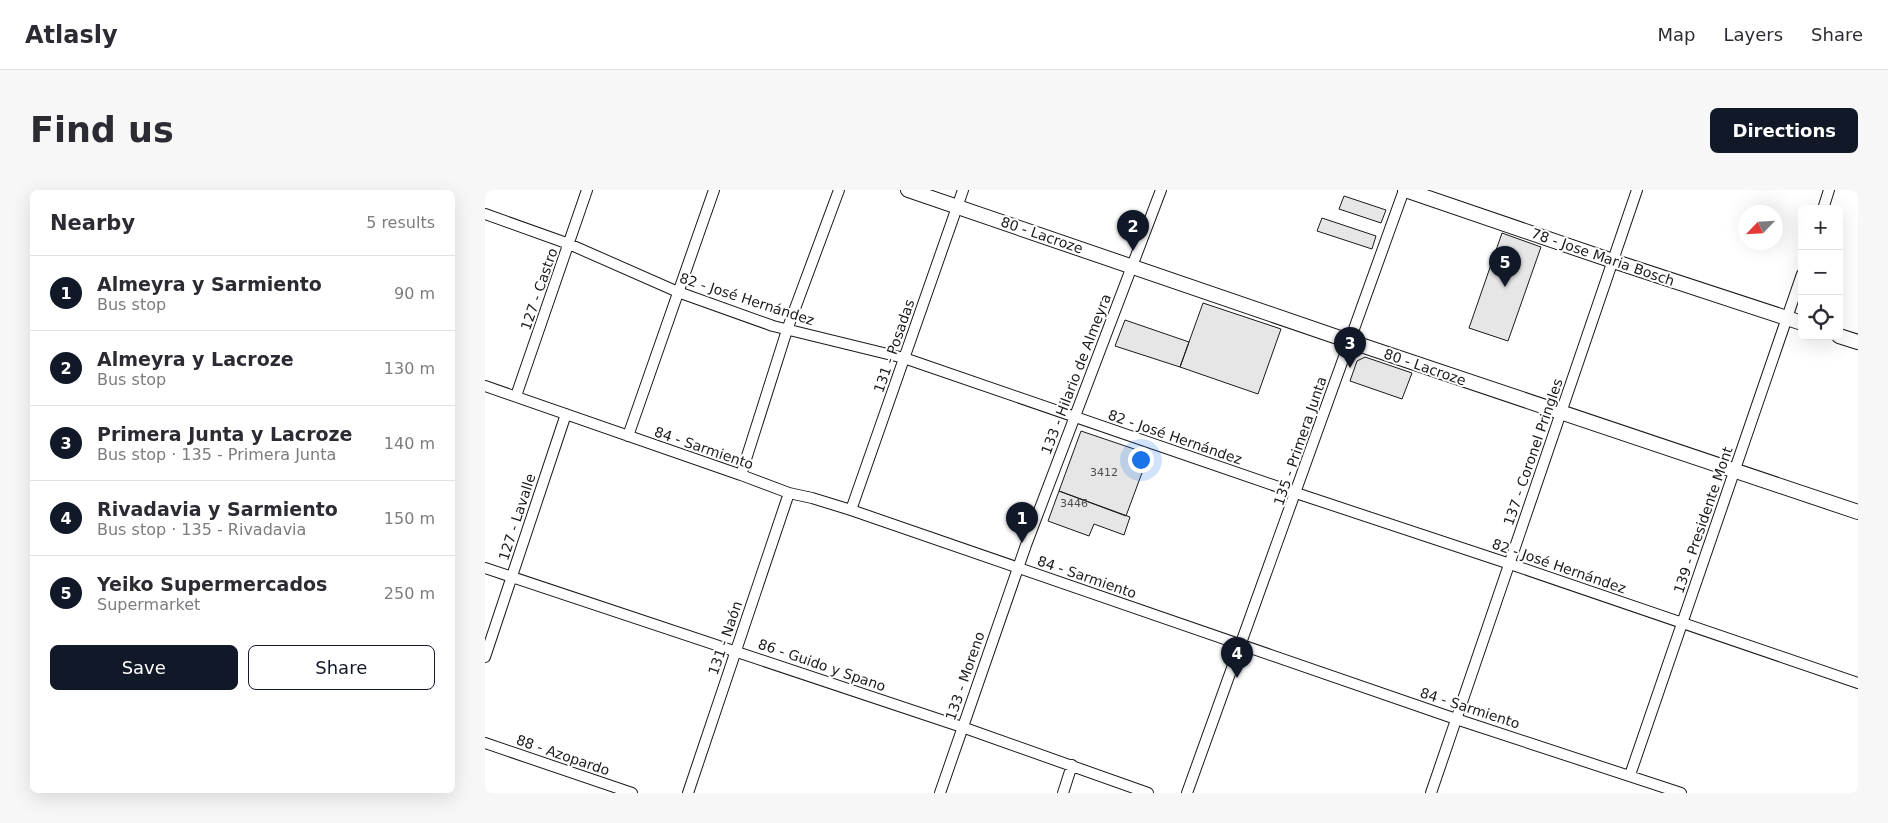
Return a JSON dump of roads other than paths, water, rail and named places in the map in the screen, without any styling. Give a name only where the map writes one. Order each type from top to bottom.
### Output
[{"type":"street","name":"127 - Castro","points":[[515,396],[587,190]]},
{"type":"street","points":[[628,436],[714,190]]},
{"type":"street","points":[[741,475],[787,330],[839,190]]},
{"type":"street","name":"80 - Lacroze","points":[[908,190],[1858,512]]},
{"type":"street","name":"131 - Posadas","points":[[851,510],[963,190]]},
{"type":"street","name":"133 - Hilario de Almeyra","points":[[1018,568],[1161,190]]},
{"type":"street","name":"78 - Jose Maria Bosch","points":[[1405,190],[1798,322]]},
{"type":"street","name":"135 - Primera Junta","points":[[1187,793],[1405,190]]},
{"type":"street","name":"137 - Coronel Pringles","points":[[1431,793],[1637,190]]},
{"type":"street","points":[[1824,205],[1829,190]]},
{"type":"street","name":"82 - José Hernández","points":[[485,214],[569,244],[678,292],[787,330],[904,358],[1858,683]]},
{"type":"street","name":"139 - Presidente Mont","points":[[1630,775],[1798,286]]},
{"type":"street","points":[[1843,337],[1858,342]]},
{"type":"street","name":"84 - Sarmiento","points":[[485,386],[789,493],[851,510],[1457,719],[1681,793]]},
{"type":"street","name":"127 - Lavalle","points":[[485,657],[566,414]]},
{"type":"street","name":"131 - Naón","points":[[688,793],[789,493]]},
{"type":"street","name":"86 - Guido y Spano","points":[[485,568],[962,727],[1148,793]]},
{"type":"street","name":"133 - Moreno","points":[[939,793],[1018,568]]},
{"type":"street","name":"88 - Azopardo","points":[[485,743],[632,793]]},
{"type":"street","points":[[1063,793],[1072,765]]},
{"type":"place","name":"Almeyra y Lacroze","points":[[1133,251]]},
{"type":"place","name":"Yeiko Supermercados","points":[[1505,287]]},
{"type":"place","name":"Primera Junta y Lacroze","points":[[1350,368]]},
{"type":"place","name":"Almeyra y Sarmiento","points":[[1022,543]]},
{"type":"place","name":"Rivadavia y Sarmiento","points":[[1237,678]]}]
